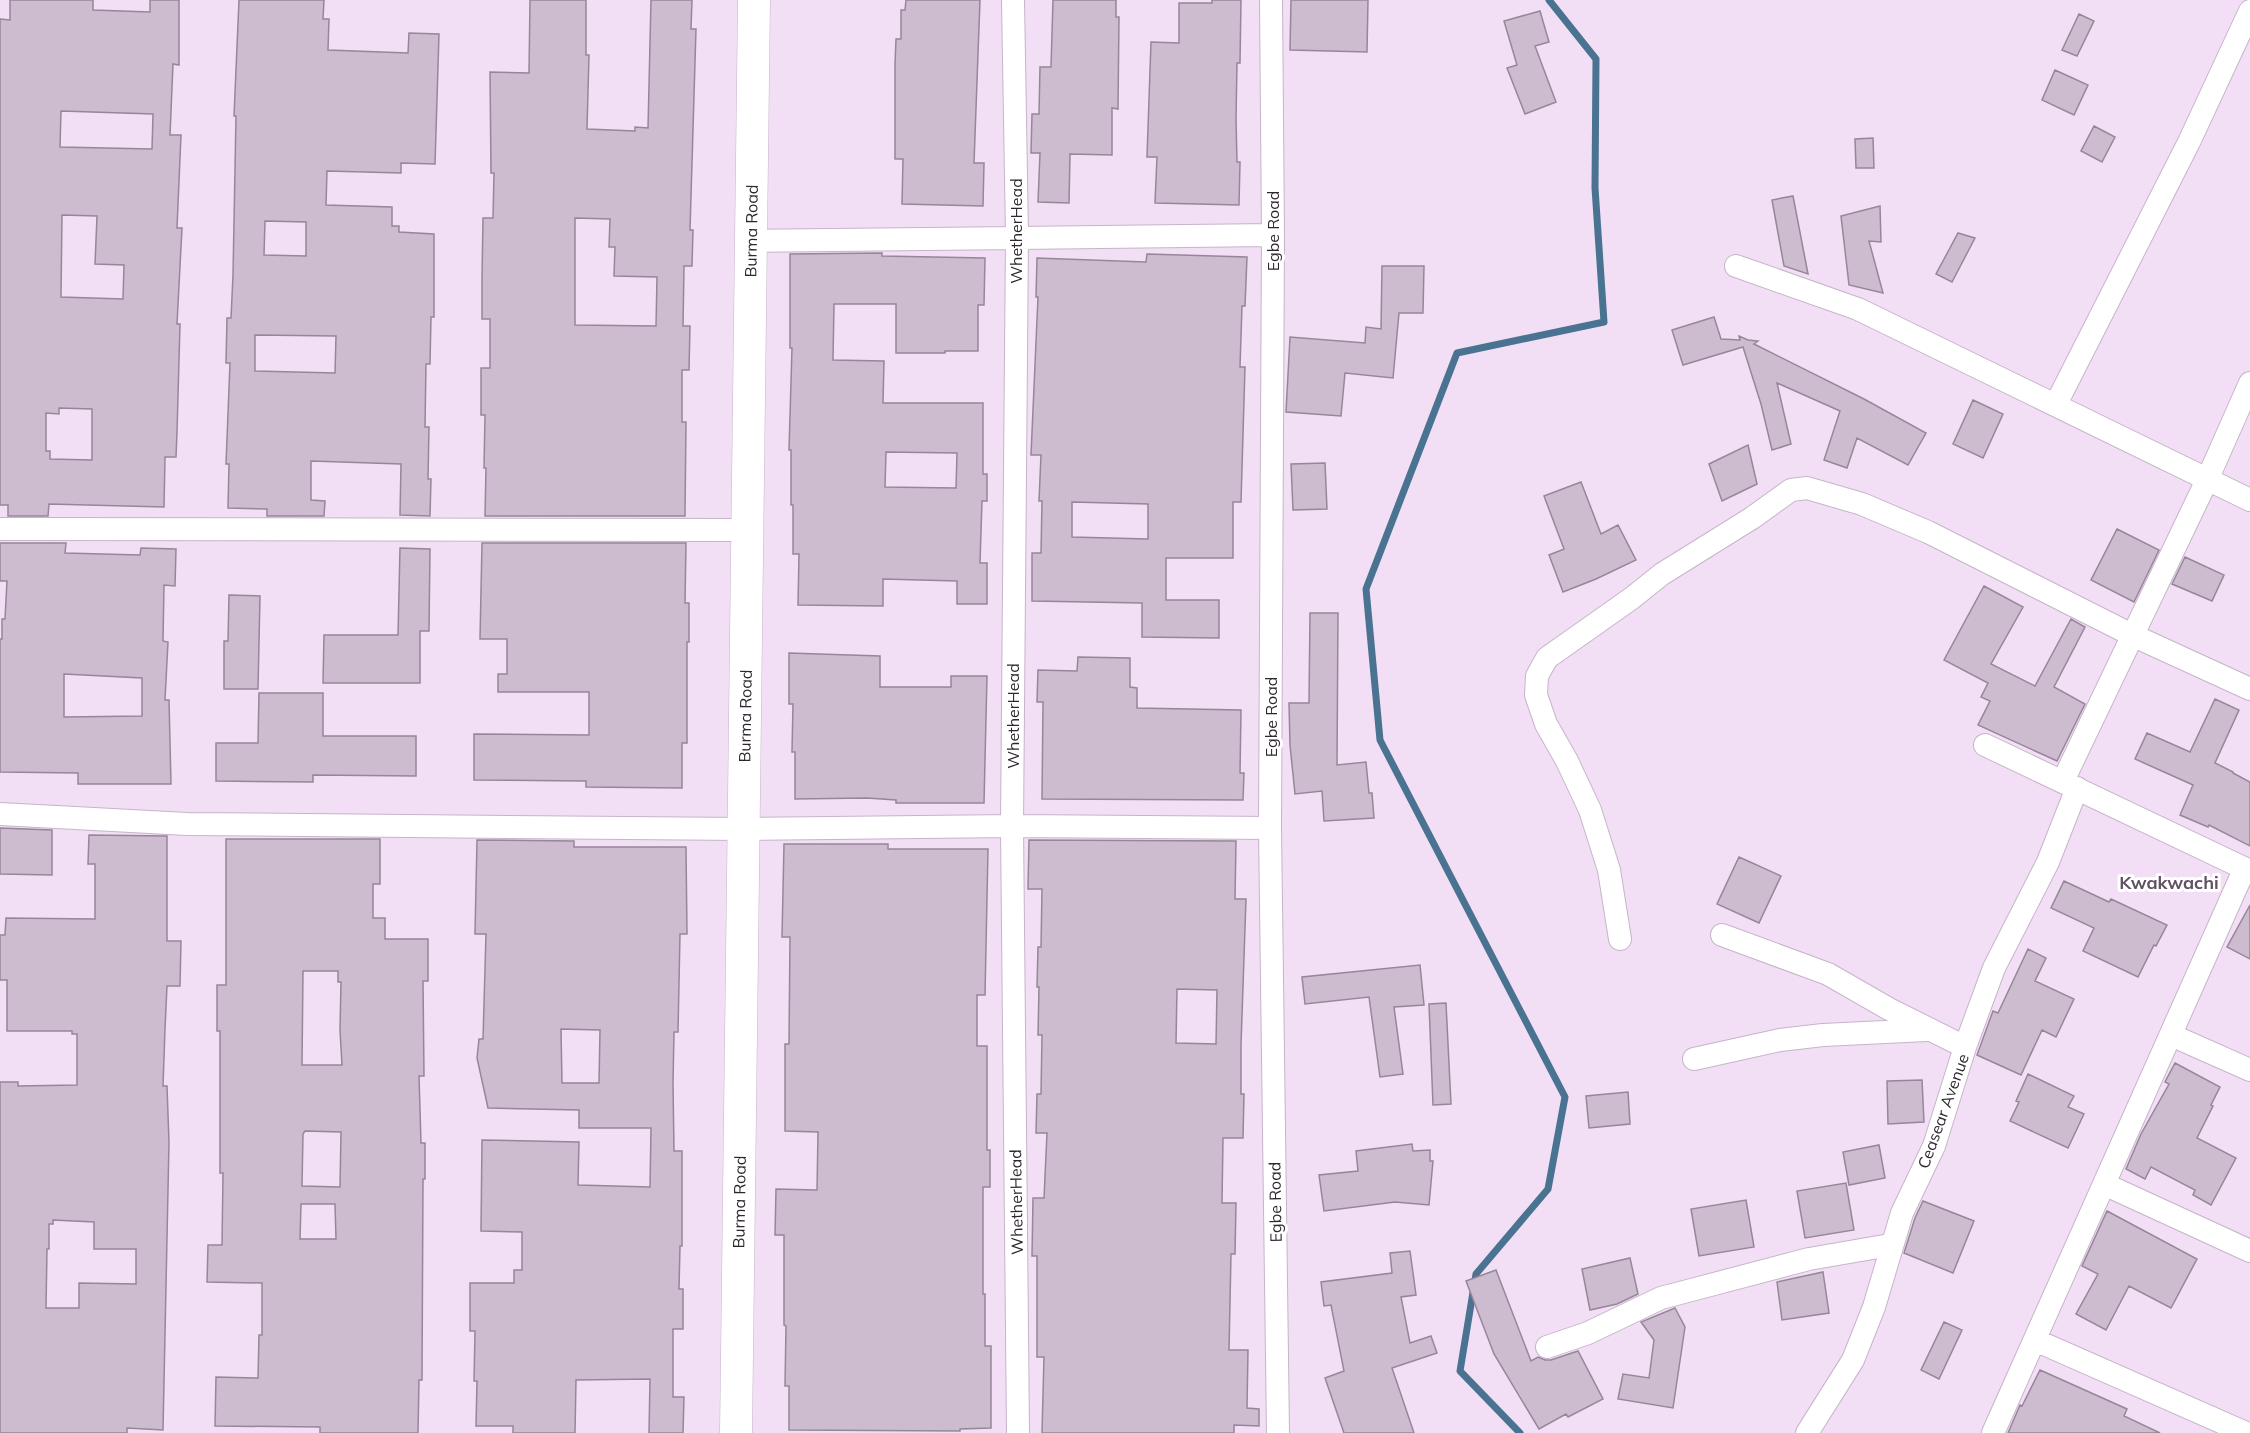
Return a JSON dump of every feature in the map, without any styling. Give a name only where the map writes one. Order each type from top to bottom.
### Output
[{"type":"street","name":"Burma Road","points":[[736,1433],[754,0]]},
{"type":"street","name":"WhetherHead","points":[[1013,0],[1017,237],[1012,826],[1018,1433]]},
{"type":"street","name":"Egbe Road","points":[[1271,0],[1273,235],[1270,828],[1278,1433]]},
{"type":"street","points":[[2056,404],[2189,142],[2249,14]]},
{"type":"street","points":[[751,241],[1273,235]]},
{"type":"street","points":[[1736,266],[1858,309],[2250,500]]},
{"type":"street","name":"Ceasear Avenue","points":[[1807,1433],[1853,1360],[1874,1307],[1890,1245],[1902,1213],[1934,1146],[1965,1047],[1994,968],[2048,862],[2070,784],[2132,635],[2207,480],[2250,383]]},
{"type":"street","points":[[1620,939],[1610,870],[1590,810],[1568,761],[1546,724],[1536,695],[1539,669],[1546,658],[1632,598],[1662,574],[1752,518],[1791,490],[1807,488],[1820,490],[1862,504],[1928,532],[2132,635],[2250,689]]},
{"type":"street","points":[[0,529],[748,530]]},
{"type":"street","points":[[1984,745],[2070,784],[2247,871],[1993,1433]]},
{"type":"street","points":[[0,814],[187,824],[744,829],[1012,826],[1270,828]]},
{"type":"street","points":[[1722,935],[1828,974],[1889,1010],[1965,1047]]},
{"type":"street","points":[[1694,1059],[1780,1040],[1823,1035],[1932,1030]]},
{"type":"street","points":[[2171,1035],[2250,1070]]},
{"type":"street","points":[[2104,1184],[2250,1251]]},
{"type":"street","points":[[1547,1347],[1588,1333],[1661,1298],[1809,1259],[1890,1245]]},
{"type":"street","points":[[2035,1340],[2246,1433]]},
{"type":"building","points":[[10,0],[93,0],[93,10],[150,12],[150,0],[179,0],[179,65],[173,64],[170,135],[181,135],[177,228],[182,228],[177,324],[180,324],[177,432],[176,457],[165,457],[164,507],[49,504],[48,516],[8,516],[8,505],[0,505],[0,19],[10,20]],"holes":[[[61,111],[153,114],[152,149],[60,147]],[[62,215],[97,216],[95,264],[124,265],[123,299],[61,297]],[[59,408],[92,409],[92,460],[50,459],[50,451],[46,451],[46,413],[59,414]]]},
{"type":"building","points":[[239,0],[324,0],[323,19],[329,19],[328,50],[408,53],[409,33],[439,34],[435,164],[401,163],[401,173],[327,171],[326,205],[392,207],[392,226],[399,226],[399,232],[434,234],[434,317],[431,317],[430,364],[426,364],[425,427],[429,427],[430,516],[400,515],[401,464],[311,461],[311,500],[325,501],[324,516],[267,516],[267,509],[228,508],[229,464],[226,464],[230,363],[226,363],[227,318],[231,318],[233,275],[236,116],[234,116]],"holes":[[[265,221],[306,222],[306,256],[264,255]],[[255,335],[336,336],[335,373],[255,371]]]},
{"type":"building","points":[[530,0],[586,0],[586,55],[589,55],[587,129],[635,131],[635,127],[648,128],[651,0],[692,0],[691,29],[696,29],[690,230],[693,230],[692,266],[684,266],[683,326],[690,326],[689,370],[682,370],[682,422],[686,422],[685,516],[485,516],[485,415],[481,415],[481,368],[490,368],[490,319],[482,319],[482,278],[483,218],[493,218],[494,173],[491,173],[490,72],[529,73]],"holes":[[[575,218],[610,219],[609,247],[615,247],[614,276],[657,277],[656,326],[575,325]]]},
{"type":"building","points":[[906,0],[980,0],[974,163],[984,163],[983,206],[902,204],[903,159],[895,159],[895,64],[896,39],[901,39],[901,10],[905,10]]},
{"type":"building","points":[[1053,0],[1116,0],[1116,17],[1119,17],[1118,109],[1112,108],[1112,155],[1070,154],[1069,203],[1038,202],[1040,153],[1031,153],[1032,114],[1039,114],[1040,67],[1051,67]]},
{"type":"building","points":[[1212,0],[1241,0],[1236,119],[1237,162],[1240,162],[1239,205],[1155,203],[1157,157],[1147,157],[1151,42],[1179,43],[1179,3],[1212,3]]},
{"type":"building","points":[[1291,0],[1368,0],[1367,52],[1290,50]]},
{"type":"building","points":[[1540,11],[1549,42],[1535,46],[1556,102],[1525,114],[1507,68],[1517,65],[1504,21]]},
{"type":"building","points":[[2079,14],[2094,21],[2077,56],[2062,50]]},
{"type":"building","points":[[2055,70],[2088,85],[2074,115],[2042,100]]},
{"type":"building","points":[[2094,126],[2115,137],[2102,162],[2081,151]]},
{"type":"building","points":[[1873,138],[1874,168],[1856,168],[1855,139]]},
{"type":"building","points":[[1793,196],[1808,274],[1784,266],[1772,200]]},
{"type":"building","points":[[1880,206],[1881,242],[1869,241],[1883,293],[1849,285],[1841,216]]},
{"type":"building","points":[[1958,233],[1975,238],[1952,282],[1936,274]]},
{"type":"building","points":[[882,253],[882,256],[985,258],[984,305],[978,305],[978,351],[896,353],[896,304],[834,304],[833,360],[884,361],[883,403],[983,403],[983,474],[987,474],[987,501],[982,501],[980,563],[987,563],[987,604],[957,604],[957,581],[883,579],[883,606],[798,605],[799,554],[793,554],[791,450],[789,450],[792,348],[790,348],[790,254]],"holes":[[[886,452],[957,453],[956,488],[885,487]]]},
{"type":"building","points":[[1147,254],[1247,257],[1245,306],[1242,306],[1240,367],[1245,367],[1241,502],[1233,502],[1233,558],[1166,558],[1166,600],[1219,600],[1219,638],[1142,637],[1142,603],[1032,601],[1032,553],[1041,553],[1042,501],[1039,501],[1041,455],[1031,455],[1038,297],[1036,297],[1037,258],[1146,262]],"holes":[[[1072,502],[1148,504],[1148,539],[1072,537]]]},
{"type":"building","points":[[1382,266],[1424,266],[1423,313],[1399,313],[1393,378],[1345,373],[1341,416],[1286,412],[1290,337],[1365,343],[1366,327],[1381,329]]},
{"type":"building","points":[[1714,317],[1721,339],[1740,340],[1739,336],[1758,341],[1754,344],[1926,433],[1908,465],[1857,438],[1847,468],[1824,460],[1840,411],[1777,383],[1791,444],[1772,450],[1761,404],[1743,347],[1683,365],[1672,330]]},
{"type":"building","points":[[1973,400],[2003,414],[1983,458],[1953,444]]},
{"type":"building","points":[[1748,445],[1757,484],[1722,501],[1709,464]]},
{"type":"building","points":[[1325,463],[1327,509],[1293,510],[1291,464]]},
{"type":"building","points":[[1581,482],[1601,534],[1618,525],[1636,560],[1563,592],[1549,555],[1564,549],[1544,496]]},
{"type":"building","points":[[2117,529],[2159,550],[2134,602],[2091,580]]},
{"type":"building","points":[[0,543],[66,543],[65,553],[140,555],[141,548],[176,549],[175,586],[164,585],[163,641],[168,642],[165,700],[169,700],[171,784],[78,784],[78,773],[0,772],[0,639],[2,639],[2,619],[5,619],[7,581],[0,581]],"holes":[[[64,674],[142,678],[142,716],[64,717]]]},
{"type":"building","points":[[482,543],[686,543],[685,603],[689,603],[689,642],[687,642],[687,743],[682,743],[682,788],[586,787],[586,781],[474,780],[474,734],[589,735],[589,692],[498,692],[498,674],[507,674],[507,639],[480,639]]},
{"type":"building","points":[[400,548],[430,549],[429,631],[420,631],[420,683],[323,683],[324,635],[398,635]]},
{"type":"building","points":[[2185,557],[2224,575],[2212,601],[2172,584]]},
{"type":"building","points":[[1984,586],[2023,607],[1991,664],[2035,686],[2071,619],[2085,627],[2054,687],[2085,704],[2057,761],[1978,725],[1990,701],[1981,697],[1988,683],[1944,660]]},
{"type":"building","points":[[229,595],[260,596],[258,689],[224,689],[224,641],[228,641]]},
{"type":"building","points":[[1310,613],[1338,613],[1337,765],[1366,762],[1374,818],[1324,821],[1322,791],[1295,794],[1289,703],[1309,703]]},
{"type":"building","points":[[789,653],[880,656],[880,687],[951,687],[951,676],[987,676],[984,803],[896,803],[896,800],[867,798],[795,799],[795,752],[792,752],[793,704],[789,704]]},
{"type":"building","points":[[1078,657],[1130,658],[1130,687],[1137,688],[1137,708],[1241,710],[1240,773],[1244,773],[1243,800],[1042,799],[1043,702],[1037,702],[1038,670],[1077,671]]},
{"type":"building","points":[[259,693],[323,693],[323,736],[416,736],[416,776],[313,775],[313,782],[216,781],[216,743],[258,743]]},
{"type":"building","points":[[2215,699],[2239,710],[2215,763],[2250,782],[2250,846],[2209,825],[2208,827],[2180,815],[2193,785],[2135,759],[2147,733],[2190,752]]},
{"type":"building","points":[[0,828],[52,830],[52,875],[0,874]]},
{"type":"building","points":[[89,835],[167,836],[167,941],[181,941],[180,986],[167,986],[165,1029],[163,1086],[167,1086],[169,1142],[163,1430],[127,1428],[127,1433],[0,1433],[0,1082],[18,1082],[18,1086],[77,1085],[77,1034],[72,1034],[72,1031],[7,1031],[7,980],[0,980],[0,935],[5,935],[6,918],[95,919],[95,864],[88,864]],"holes":[[[53,1220],[94,1222],[94,1249],[136,1249],[136,1284],[79,1283],[79,1308],[46,1308],[49,1224],[53,1224]]]},
{"type":"building","points":[[226,839],[380,839],[380,884],[373,884],[373,918],[385,918],[385,939],[428,939],[428,981],[423,981],[424,1076],[419,1076],[421,1143],[425,1143],[425,1179],[423,1179],[422,1380],[419,1380],[418,1433],[320,1433],[320,1427],[215,1426],[216,1377],[258,1378],[259,1335],[262,1335],[262,1283],[207,1282],[208,1245],[222,1245],[223,1173],[220,1173],[220,1031],[217,1031],[217,985],[226,985]],"holes":[[[303,971],[338,971],[338,982],[341,982],[342,1065],[302,1065]],[[305,1131],[341,1132],[340,1187],[302,1186],[303,1134]],[[301,1204],[335,1204],[336,1239],[300,1239]]]},
{"type":"building","points":[[477,840],[574,841],[574,847],[686,847],[687,934],[680,934],[678,1032],[674,1032],[673,1083],[674,1151],[682,1151],[682,1246],[680,1246],[679,1289],[683,1289],[683,1329],[673,1329],[673,1397],[684,1397],[683,1433],[649,1433],[650,1379],[576,1380],[575,1433],[513,1433],[513,1426],[476,1426],[475,1331],[470,1331],[470,1283],[514,1283],[514,1270],[522,1270],[522,1232],[481,1231],[482,1140],[579,1142],[578,1185],[650,1187],[651,1128],[579,1128],[579,1110],[488,1108],[477,1058],[479,1039],[483,1039],[486,934],[475,934]],"holes":[[[561,1029],[600,1030],[599,1083],[562,1083]]]},
{"type":"building","points":[[1029,840],[1236,841],[1235,899],[1246,899],[1241,1045],[1241,1094],[1244,1094],[1243,1138],[1223,1138],[1222,1203],[1236,1203],[1235,1254],[1231,1254],[1229,1350],[1248,1350],[1247,1408],[1259,1409],[1259,1426],[1234,1425],[1234,1433],[1042,1433],[1044,1357],[1037,1357],[1037,1256],[1032,1256],[1033,1198],[1044,1198],[1047,1133],[1036,1133],[1037,1094],[1041,1094],[1042,1035],[1038,1035],[1039,987],[1037,987],[1038,947],[1041,947],[1042,889],[1028,889]],"holes":[[[1177,989],[1217,990],[1216,1044],[1176,1043]]]},
{"type":"building","points":[[784,844],[888,844],[888,849],[988,849],[985,995],[977,995],[977,1046],[987,1046],[987,1150],[990,1150],[990,1187],[983,1187],[983,1294],[985,1294],[985,1346],[991,1346],[991,1428],[960,1429],[960,1431],[789,1430],[789,1386],[785,1386],[784,1235],[775,1235],[776,1189],[817,1190],[818,1132],[785,1131],[785,1044],[789,1044],[790,937],[782,937]]},
{"type":"building","points":[[1739,857],[1781,876],[1759,923],[1717,904]]},
{"type":"building","points":[[2064,881],[2109,902],[2111,899],[2167,925],[2138,977],[2083,951],[2094,928],[2051,908]]},
{"type":"building","points":[[2250,905],[2250,959],[2227,947]]},
{"type":"building","points":[[2028,949],[2046,958],[2035,981],[2074,999],[2056,1037],[2042,1030],[2021,1075],[1977,1055],[1993,1011],[1998,1013]]},
{"type":"building","points":[[1420,965],[1424,1005],[1394,1007],[1403,1074],[1380,1077],[1369,997],[1305,1004],[1302,977]]},
{"type":"building","points":[[1446,1003],[1451,1104],[1433,1105],[1429,1004]]},
{"type":"building","points":[[2175,1063],[2220,1087],[2197,1138],[2236,1158],[2211,1205],[2193,1195],[2195,1190],[2151,1167],[2145,1179],[2126,1169],[2141,1134],[2169,1084],[2165,1082]]},
{"type":"building","points":[[2028,1074],[2074,1096],[2068,1107],[2084,1114],[2068,1148],[2010,1121]]},
{"type":"building","points":[[1922,1080],[1924,1122],[1888,1124],[1887,1081]]},
{"type":"building","points":[[1628,1092],[1630,1124],[1589,1128],[1586,1096]]},
{"type":"building","points":[[1412,1144],[1413,1151],[1430,1150],[1430,1161],[1433,1161],[1429,1205],[1395,1202],[1324,1211],[1319,1175],[1358,1171],[1356,1151]]},
{"type":"building","points":[[1879,1145],[1885,1178],[1849,1185],[1843,1152]]},
{"type":"building","points":[[1846,1183],[1854,1230],[1805,1238],[1797,1191]]},
{"type":"building","points":[[1746,1200],[1754,1247],[1699,1256],[1691,1209]]},
{"type":"building","points":[[1923,1201],[1974,1221],[1953,1273],[1904,1253]]},
{"type":"building","points":[[2107,1211],[2197,1259],[2171,1308],[2129,1286],[2106,1330],[2076,1314],[2098,1274],[2082,1266]]},
{"type":"building","points":[[1410,1251],[1416,1295],[1401,1297],[1410,1343],[1431,1336],[1437,1353],[1392,1368],[1414,1433],[1344,1433],[1325,1378],[1344,1371],[1331,1305],[1324,1306],[1321,1282],[1392,1273],[1390,1253]]},
{"type":"building","points":[[1630,1258],[1638,1294],[1617,1304],[1590,1310],[1582,1269]]},
{"type":"building","points":[[1496,1270],[1531,1361],[1538,1357],[1551,1360],[1578,1351],[1603,1399],[1568,1417],[1566,1414],[1539,1429],[1494,1354],[1466,1281]]},
{"type":"building","points":[[1823,1272],[1829,1313],[1782,1320],[1777,1282]]},
{"type":"building","points":[[1675,1308],[1685,1327],[1673,1408],[1618,1399],[1623,1374],[1649,1378],[1654,1340],[1641,1322]]},
{"type":"building","points":[[1944,1322],[1962,1330],[1939,1379],[1921,1370]]},
{"type":"building","points":[[2040,1370],[2127,1409],[2124,1416],[2160,1433],[2008,1433],[2020,1405],[2022,1406]]},
{"type":"waterway","points":[[1520,1433],[1460,1371],[1476,1274],[1548,1189],[1565,1097],[1380,740],[1366,589],[1457,353],[1604,322],[1595,188],[1596,59],[1549,0]]},
{"type":"district","name":"Kwakwachi","points":[[2169,882]]}]
